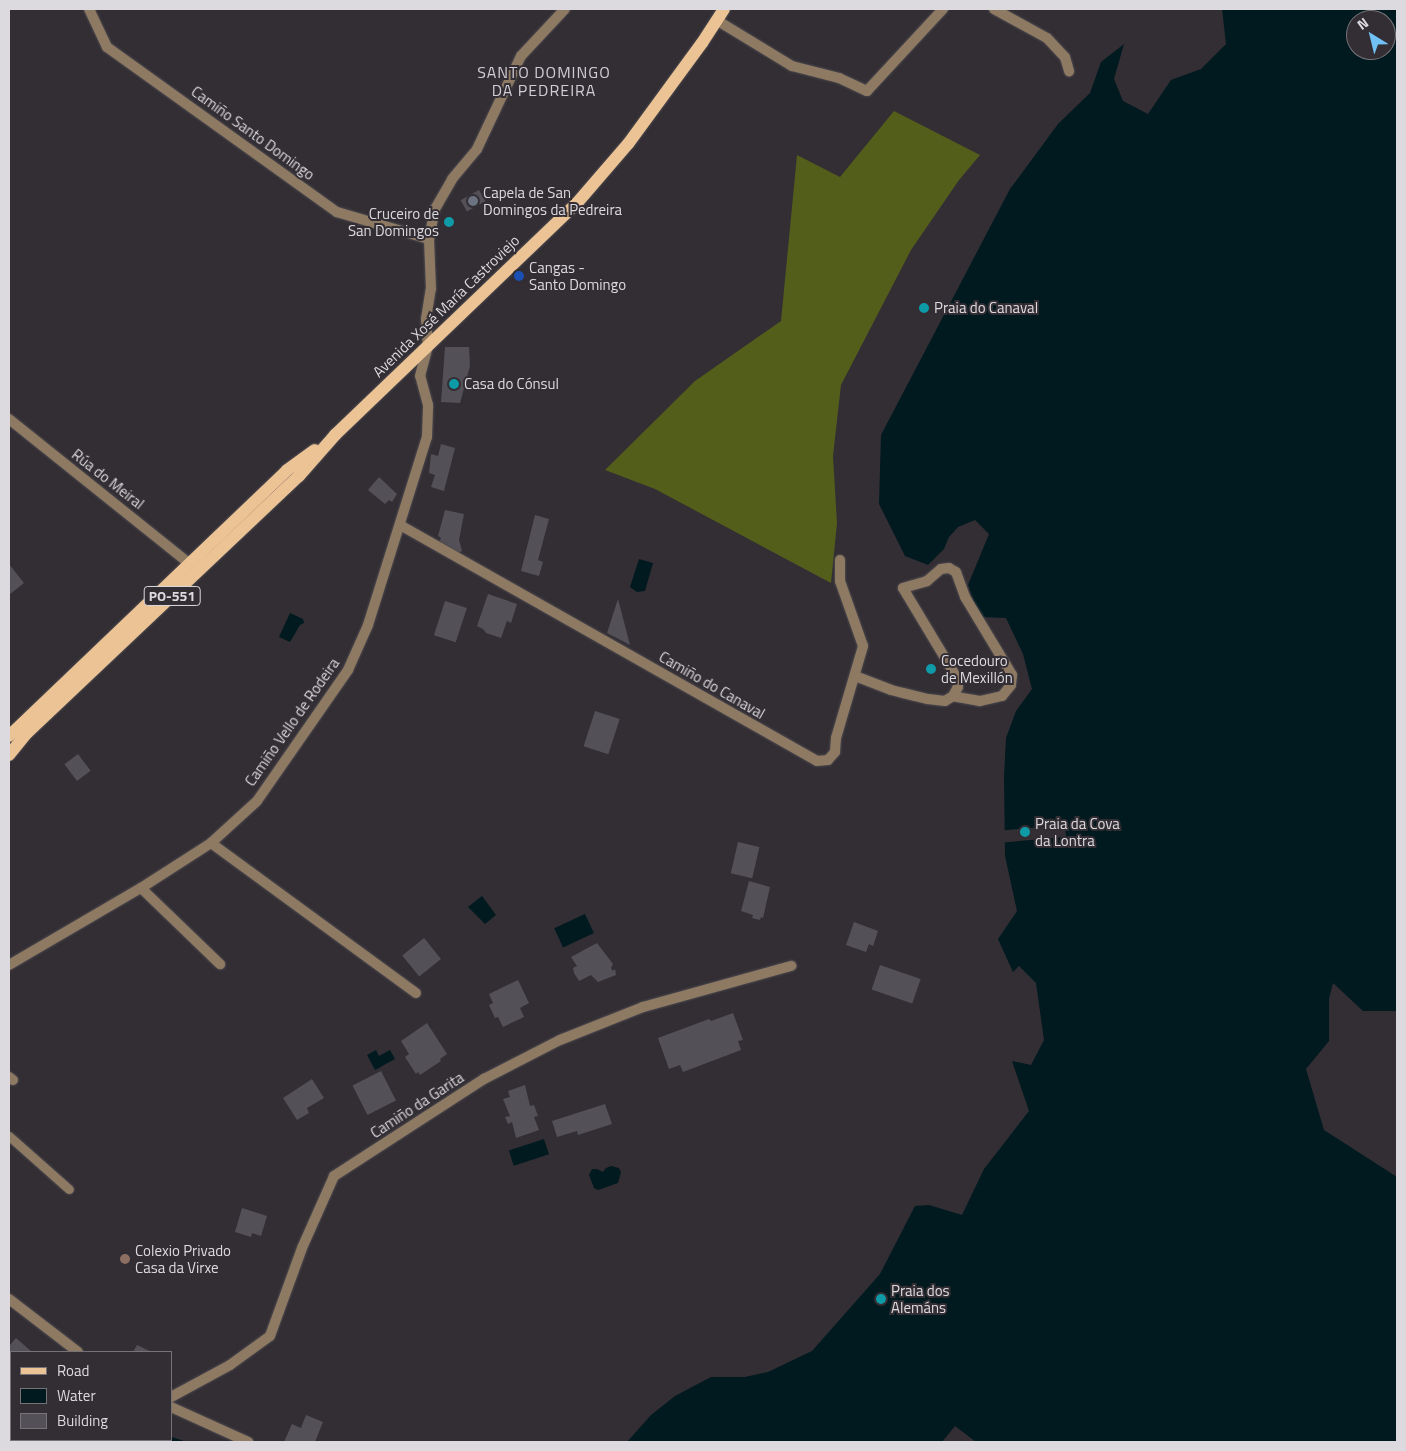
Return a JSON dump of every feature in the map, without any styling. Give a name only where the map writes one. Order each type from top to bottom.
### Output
[{"type":"main road","name":"Avenida Xosé María Castroviejo","points":[[9,736],[104,643],[299,476],[335,435],[605,174],[718,21],[724,9]]},
{"type":"main road","name":"Avenida Xosé María Castroviejo","points":[[9,755],[27,733],[120,645],[193,567],[228,534],[233,521],[287,470],[335,435]]},
{"type":"main road","points":[[120,645],[129,629],[172,583]]},
{"type":"main road","points":[[70,692],[84,671],[104,650],[104,643]]},
{"type":"street","name":"Camiño Santo Domingo","points":[[89,9],[107,47],[337,212],[429,240]]},
{"type":"street","name":"Camiño Vello de Rodeira","points":[[9,965],[141,888],[211,843],[257,801],[348,670],[368,625],[427,437],[428,405],[420,376],[428,347],[426,319],[431,289],[429,240],[435,209],[452,179],[478,149],[521,56],[565,9]]},
{"type":"street","points":[[718,21],[792,66],[839,78],[867,92],[943,9]]},
{"type":"street","points":[[994,9],[1047,38],[1065,56],[1069,71]]},
{"type":"street","name":"Rúa do Meiral","points":[[9,419],[193,567]]},
{"type":"street","name":"Camiño do Canaval","points":[[400,525],[817,761],[828,760],[835,752],[836,738],[863,646],[840,582],[840,560]]},
{"type":"street","points":[[855,676],[891,690],[928,699],[945,701],[953,696],[958,687],[957,678],[902,588],[927,580],[941,569],[949,568],[956,572],[965,597],[1012,675],[1011,685],[1002,696],[980,701],[953,696]]},
{"type":"street","points":[[211,843],[416,993]]},
{"type":"street","points":[[141,888],[220,964]]},
{"type":"street","name":"Camiño da Garita","points":[[172,1396],[230,1364],[270,1336],[302,1248],[334,1176],[484,1079],[560,1040],[643,1007],[791,966]]},
{"type":"street","points":[[9,1299],[77,1351]]},
{"type":"street","points":[[172,1406],[248,1442]]},
{"type":"lane","points":[[9,1136],[69,1189]]},
{"type":"green space","points":[[894,111],[980,155],[959,180],[911,250],[841,385],[833,456],[837,523],[831,583],[655,489],[605,470],[695,381],[781,321],[797,155],[840,177]]},
{"type":"water","points":[[1222,9],[1397,9],[1397,1011],[1363,1011],[1333,983],[1329,999],[1329,1041],[1306,1069],[1324,1130],[1397,1177],[1397,1442],[976,1442],[955,1426],[942,1442],[627,1442],[651,1415],[675,1396],[711,1377],[745,1377],[768,1372],[812,1351],[880,1274],[915,1206],[929,1205],[962,1215],[984,1169],[1029,1111],[1012,1061],[1031,1065],[1044,1040],[1036,983],[1019,966],[1013,972],[998,939],[1017,911],[1005,856],[1004,776],[1006,738],[1016,711],[1032,689],[1023,654],[1006,618],[979,617],[968,585],[989,534],[975,520],[958,527],[949,537],[944,549],[928,565],[905,556],[879,504],[881,435],[1010,189],[1058,124],[1090,93],[1101,62],[1124,44],[1114,79],[1123,101],[1148,114],[1171,80],[1201,69],[1226,44]]},
{"type":"water","points":[[639,559],[653,563],[645,591],[637,592],[630,587]]},
{"type":"water","points":[[290,613],[303,619],[304,623],[300,625],[290,642],[279,637]]},
{"type":"water","points":[[482,896],[496,915],[485,924],[468,907]]},
{"type":"water","points":[[585,914],[594,933],[563,947],[554,928]]},
{"type":"water","points":[[376,1050],[379,1056],[390,1050],[395,1059],[375,1070],[367,1055]]},
{"type":"water","points":[[544,1139],[549,1154],[514,1166],[509,1150]]},
{"type":"water","points":[[611,1166],[619,1168],[621,1172],[618,1183],[598,1190],[594,1188],[589,1175],[592,1169],[603,1172]]},
{"type":"pier","points":[[1065,825],[1066,837],[1003,842],[1002,830]]},
{"type":"building","name":"Capela de San Domingos da Pedreira","points":[[479,190],[485,201],[467,212],[461,200]]},
{"type":"building","name":"Casa do Cónsul","points":[[445,347],[469,347],[470,366],[460,403],[441,402]]},
{"type":"building","points":[[441,444],[455,448],[444,491],[431,487],[435,475],[429,473],[431,454],[438,456]]},
{"type":"building","points":[[379,477],[397,494],[392,502],[389,500],[385,504],[368,490]]},
{"type":"building","points":[[445,510],[464,514],[459,540],[462,551],[459,553],[438,544],[441,538],[438,536]]},
{"type":"building","points":[[535,515],[549,519],[538,560],[543,562],[539,576],[521,571]]},
{"type":"building","points":[[9,564],[24,583],[9,595]]},
{"type":"building","points":[[488,594],[517,604],[511,623],[507,621],[501,638],[486,633],[477,626]]},
{"type":"building","points":[[618,599],[630,645],[607,633]]},
{"type":"building","points":[[445,601],[467,608],[456,642],[434,635]]},
{"type":"building","points":[[595,711],[620,719],[608,754],[584,746]]},
{"type":"building","points":[[78,754],[91,771],[77,781],[64,764]]},
{"type":"building","points":[[738,842],[759,847],[752,878],[731,873]]},
{"type":"building","points":[[749,881],[770,887],[763,918],[761,917],[760,920],[752,918],[753,915],[741,911]]},
{"type":"building","points":[[854,922],[878,931],[873,946],[869,944],[866,952],[846,945]]},
{"type":"building","points":[[424,938],[441,959],[419,977],[402,956]]},
{"type":"building","points":[[597,943],[613,964],[611,968],[613,971],[615,969],[616,975],[598,982],[591,975],[579,981],[573,968],[577,966],[571,957]]},
{"type":"building","points":[[880,965],[921,979],[912,1004],[872,990]]},
{"type":"building","points":[[518,980],[529,1003],[520,1008],[524,1017],[503,1027],[498,1017],[495,1018],[489,1005],[493,1003],[489,994]]},
{"type":"building","points":[[733,1013],[743,1040],[738,1041],[741,1050],[683,1072],[680,1065],[669,1069],[658,1038],[709,1019],[711,1021]]},
{"type":"building","points":[[427,1023],[447,1054],[440,1059],[441,1061],[420,1075],[418,1072],[416,1074],[405,1057],[409,1054],[401,1041]]},
{"type":"building","points":[[381,1071],[396,1100],[367,1115],[352,1086]]},
{"type":"building","points":[[312,1079],[324,1098],[307,1108],[309,1113],[297,1120],[283,1098]]},
{"type":"building","points":[[525,1085],[530,1106],[534,1105],[538,1116],[534,1117],[539,1130],[516,1138],[512,1122],[508,1124],[505,1117],[510,1116],[503,1099],[510,1097],[508,1091]]},
{"type":"building","points":[[605,1104],[612,1124],[578,1135],[577,1131],[557,1137],[552,1121]]},
{"type":"building","points":[[242,1208],[267,1216],[261,1236],[252,1233],[251,1237],[235,1232]]},
{"type":"building","points":[[16,1338],[31,1351],[10,1351],[10,1366],[9,1346]]},
{"type":"building","points":[[137,1345],[150,1351],[134,1351]]},
{"type":"building","points":[[306,1415],[323,1422],[315,1442],[284,1442],[292,1424],[301,1428]]},
{"type":"waterway","points":[[172,1439],[181,1442]]},
{"type":"place","name":"Capela de San Domingos da Pedreira","points":[[473,201]]},
{"type":"place","name":"Cruceiro de San Domingos","points":[[449,222]]},
{"type":"place","name":"Cangas - Santo Domingo","points":[[519,276]]},
{"type":"place","name":"Praia do Canaval","points":[[924,308]]},
{"type":"place","name":"Casa do Cónsul","points":[[454,384]]},
{"type":"place","name":"Cocedouro de Mexillón","points":[[931,669]]},
{"type":"place","name":"Praia da Cova da Lontra","points":[[1025,832]]},
{"type":"place","name":"Colexio Privado Casa da Virxe","points":[[125,1259]]},
{"type":"place","name":"Praia dos Alemáns","points":[[881,1299]]},
{"type":"district","name":"SANTO DOMINGO DA PEDREIRA","points":[[544,81]]}]
